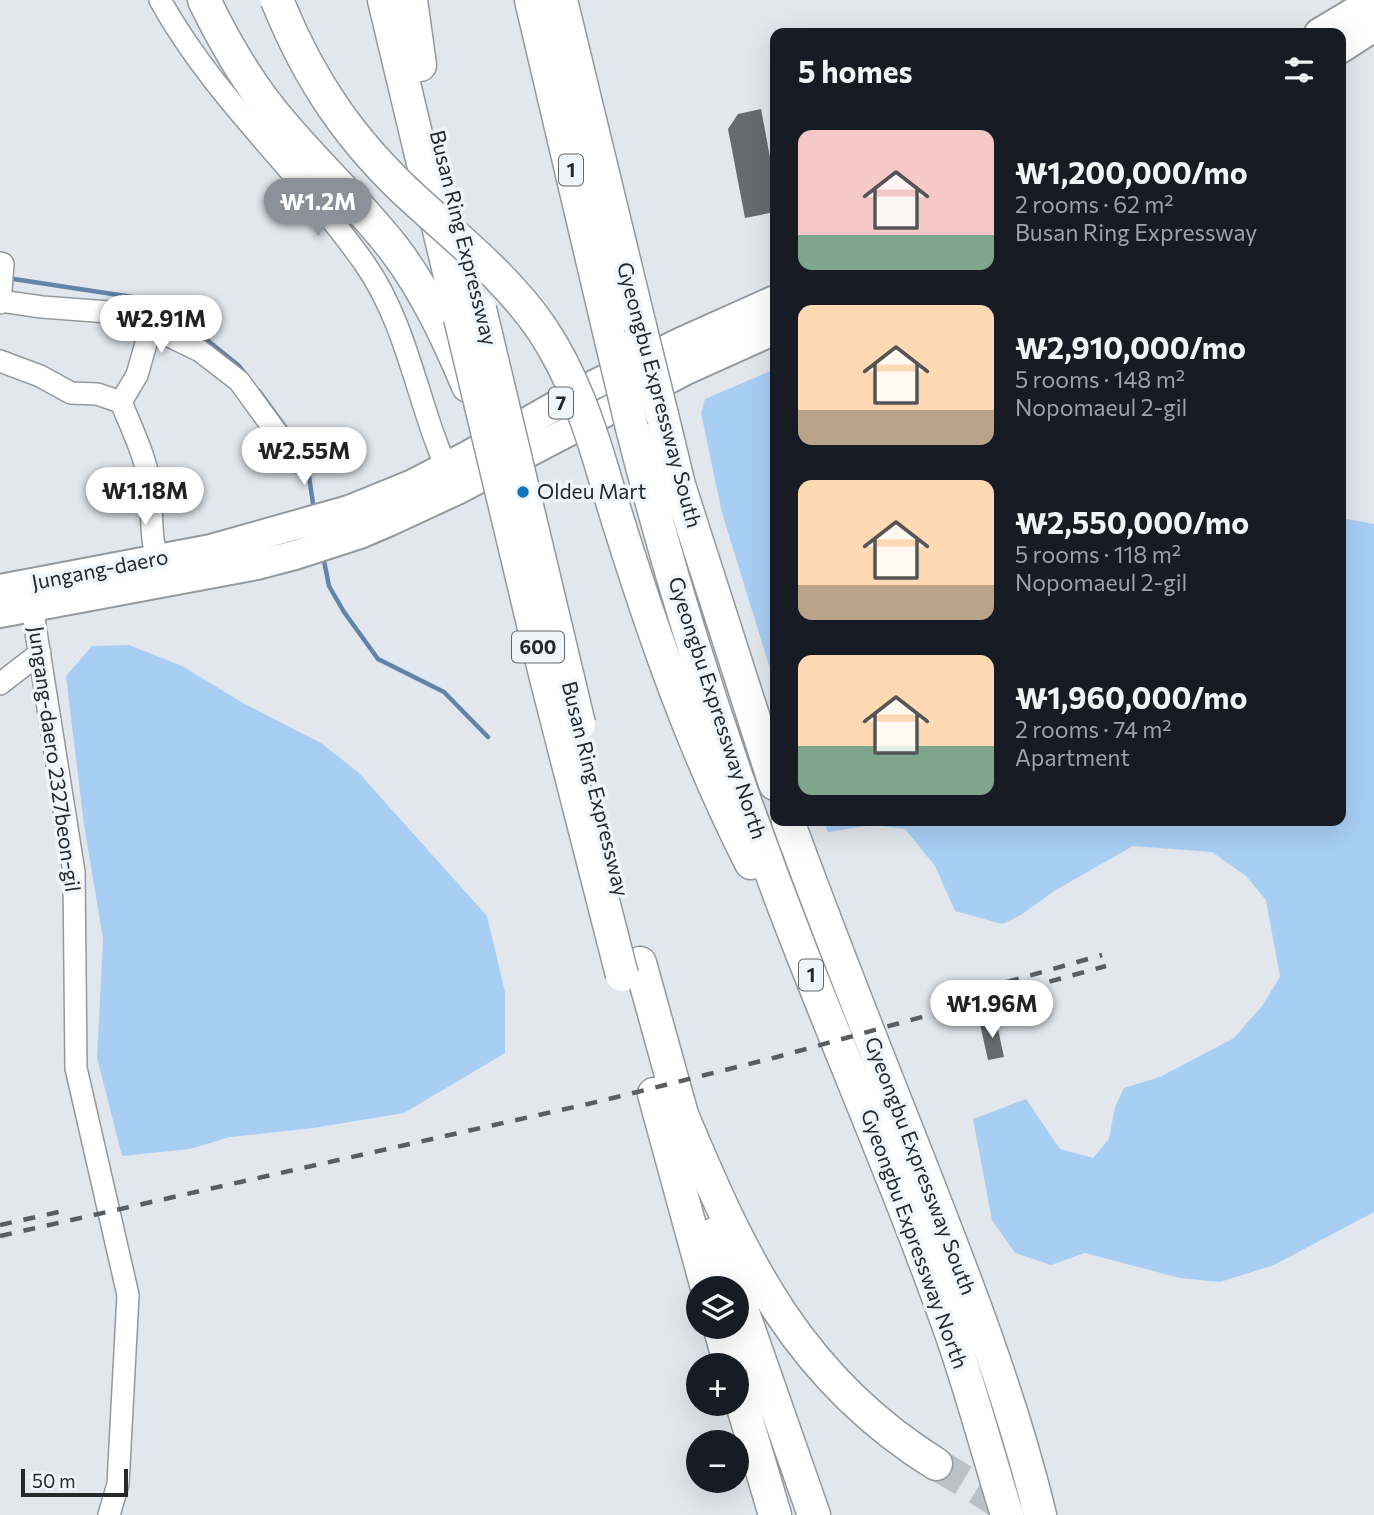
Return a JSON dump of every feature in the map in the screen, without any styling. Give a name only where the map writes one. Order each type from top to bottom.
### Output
[{"type":"highway","points":[[204,0],[242,69],[267,105],[394,249],[418,284],[461,319]]},
{"type":"highway","points":[[277,0],[309,70],[351,132],[389,175],[507,285],[542,329],[558,357],[584,412],[652,626],[702,760],[726,815],[824,1006]]},
{"type":"highway","name":"Busan Ring Expressway","points":[[384,0],[545,674],[631,969],[682,1117],[730,1276]]},
{"type":"highway","name":"Busan Ring Expressway","points":[[405,0],[420,65],[461,319],[613,868],[631,969],[704,1276]]},
{"type":"highway","points":[[411,0],[420,65]]},
{"type":"highway","name":"Gyeongbu Expressway North","points":[[531,0],[632,428],[671,573],[713,704],[800,949],[882,1149],[951,1335],[1007,1515]]},
{"type":"highway","name":"Gyeongbu Expressway South","points":[[561,0],[679,485],[770,768]]},
{"type":"highway","name":"Gyeongbu Expressway South","points":[[790,826],[832,942],[953,1247],[1029,1470],[1040,1515]]},
{"type":"highway","points":[[682,1117],[736,1238],[775,1307],[797,1339],[820,1368],[867,1414],[936,1464]]},
{"type":"highway","points":[[749,1332],[814,1515]]},
{"type":"highway","points":[[746,1416],[775,1515]]},
{"type":"main road","points":[[1326,28],[1374,0]]},
{"type":"main road","points":[[1346,44],[1374,27]]},
{"type":"main road","name":"Jungang-daero","points":[[451,479],[585,388],[770,302]]},
{"type":"main road","name":"Jungang-daero","points":[[0,613],[20,593],[211,549],[285,522],[349,513],[451,479],[770,332]]},
{"type":"main road","name":"Jungang-daero","points":[[20,593],[205,575],[295,555],[349,513]]},
{"type":"street","points":[[160,0],[175,28],[214,79],[319,204],[366,266],[399,328],[451,479]]},
{"type":"street","points":[[1,289],[42,307],[122,313],[200,351],[239,381],[298,463]]},
{"type":"street","points":[[121,402],[137,375],[151,326]]},
{"type":"street","points":[[0,361],[40,376],[71,393],[97,394],[121,402]]},
{"type":"street","points":[[121,402],[148,477],[154,546]]},
{"type":"street","points":[[20,593],[38,572],[154,546],[202,541],[285,522]]},
{"type":"street","name":"Jungang-daero 2327beon-gil","points":[[20,593],[40,653],[74,872],[76,1068],[128,1295],[118,1484],[108,1515]]},
{"type":"street","points":[[0,684],[40,653]]},
{"type":"shaded area","points":[[770,371],[770,669],[722,513],[701,413],[705,399]]},
{"type":"shaded area","points":[[1346,519],[1374,524],[1374,1212],[1274,1265],[1220,1282],[1180,1278],[1085,1253],[1051,1265],[1015,1253],[992,1220],[973,1119],[1026,1099],[1060,1149],[1093,1158],[1109,1139],[1115,1107],[1124,1088],[1160,1077],[1234,1038],[1262,1006],[1280,977],[1266,900],[1246,876],[1212,852],[1133,846],[1002,924],[955,911],[935,866],[905,829],[881,826],[1346,826]]},
{"type":"shaded area","points":[[129,645],[182,666],[243,703],[321,743],[358,772],[487,916],[505,992],[505,1053],[404,1113],[313,1128],[230,1137],[190,1149],[122,1156],[97,1058],[103,939],[84,825],[66,676],[92,646]]},
{"type":"shaded area","points":[[826,826],[867,826],[828,832]]},
{"type":"building","points":[[761,109],[770,157],[770,213],[745,218],[728,129],[738,114]]},
{"type":"building","points":[[996,1020],[1004,1057],[988,1060],[980,1024]]},
{"type":"waterway","points":[[7,278],[139,298],[176,315],[238,365],[247,376]]},
{"type":"waterway","points":[[259,391],[299,446]]},
{"type":"waterway","points":[[307,463],[314,510]]},
{"type":"waterway","points":[[323,556],[329,586],[378,659],[444,692],[488,737]]},
{"type":"tunnel","points":[[936,1464],[1019,1514]]},
{"type":"railway","points":[[961,995],[1102,955]]},
{"type":"railway","points":[[0,1236],[601,1101],[777,1057],[1106,966]]},
{"type":"railway","points":[[0,1225],[63,1211]]},
{"type":"place","name":"Oldeu Mart","points":[[523,492]]}]
